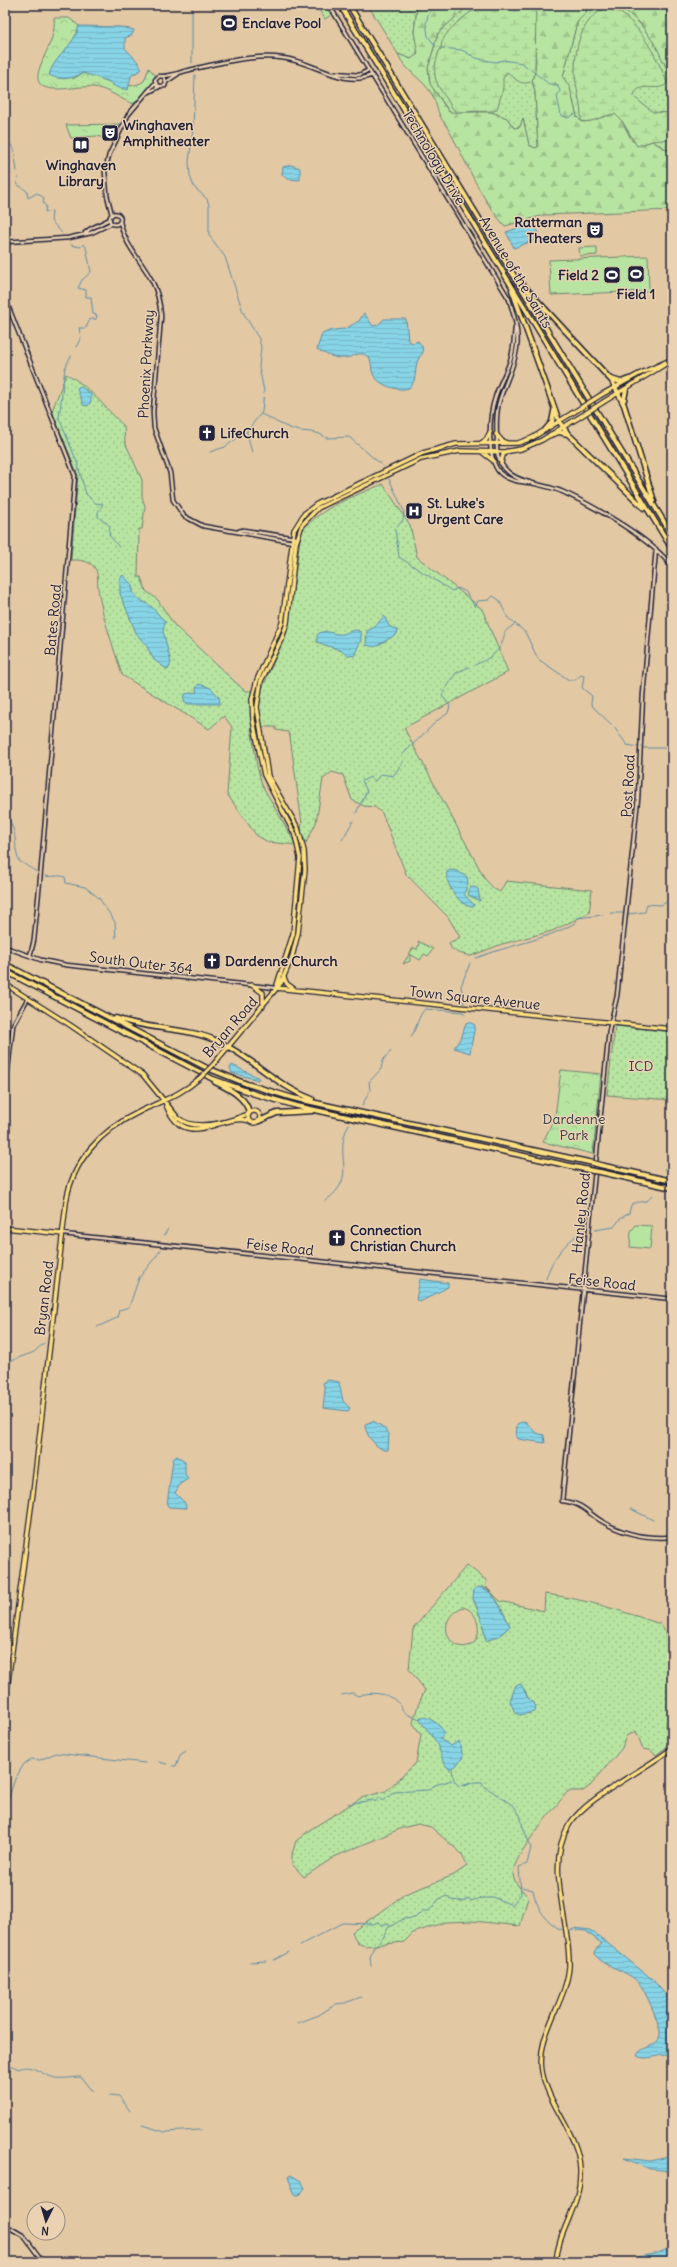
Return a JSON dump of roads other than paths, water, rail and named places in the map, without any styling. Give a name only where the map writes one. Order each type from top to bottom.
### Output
[{"type":"highway","name":"Avenue of the Saints","points":[[340,5],[672,550]]},
{"type":"highway","name":"Avenue of the Saints","points":[[349,5],[671,534]]},
{"type":"highway","points":[[497,248],[503,253],[528,292],[609,378],[616,388],[624,404],[652,498],[671,534]]},
{"type":"highway","points":[[500,267],[516,301],[559,421],[568,434],[639,502],[664,536]]},
{"type":"highway","points":[[609,378],[619,382],[629,379]]},
{"type":"highway","points":[[624,404],[626,389]]},
{"type":"highway","points":[[545,430],[553,420],[554,409]]},
{"type":"highway","points":[[550,435],[559,432],[568,434]]},
{"type":"highway","points":[[5,964],[229,1077],[271,1092],[672,1181]]},
{"type":"highway","points":[[5,971],[192,1068],[238,1096],[246,1104],[248,1113]]},
{"type":"highway","points":[[99,1012],[129,1022],[209,1038],[230,1047],[287,1087],[323,1104]]},
{"type":"highway","points":[[192,1068],[255,1094],[329,1113],[672,1188]]},
{"type":"highway","points":[[259,1121],[273,1114],[289,1111],[329,1113]]},
{"type":"main road","points":[[276,988],[293,934],[300,858],[296,835],[264,775],[253,720],[252,704],[257,680],[282,623],[294,540],[302,517],[308,510],[322,500],[422,453],[444,446],[479,444],[497,445],[525,441],[629,379],[670,360]]},
{"type":"main road","points":[[276,988],[284,977],[292,957],[298,933],[304,870],[304,850],[298,828],[268,776],[256,707],[261,681],[282,638],[287,623],[294,540],[302,525],[312,513],[340,497],[429,457],[452,452],[479,450],[497,452],[507,451],[529,446],[626,389],[670,360]]},
{"type":"main road","points":[[479,444],[486,440],[490,432]]},
{"type":"main road","points":[[496,434],[502,441],[510,444]]},
{"type":"main road","points":[[479,450],[488,454],[494,461]]},
{"type":"main road","points":[[501,463],[503,455],[507,451]]},
{"type":"main road","points":[[284,977],[287,984],[297,990]]},
{"type":"main road","points":[[5,984],[143,1074],[180,1120],[193,1125],[222,1121],[254,1110],[259,1112],[259,1121],[254,1123],[241,1120],[202,1128],[189,1128],[176,1120],[165,1102]]},
{"type":"main road","points":[[252,986],[263,993],[263,1008]]},
{"type":"main road","name":"Town Square Avenue","points":[[276,988],[610,1023],[672,1028]]},
{"type":"main road","name":"Bryan Road","points":[[5,1704],[35,1482],[69,1187],[76,1168],[86,1154],[100,1139],[128,1118],[165,1102],[183,1092],[200,1078],[213,1066],[263,1008],[276,988]]},
{"type":"main road","points":[[248,1113],[249,1122]]},
{"type":"main road","name":"Feise Road","points":[[5,1228],[63,1234]]},
{"type":"main road","points":[[556,2262],[559,2244],[578,2197],[580,2173],[577,2154],[547,2089],[541,2064],[544,2044],[564,1990],[569,1968],[558,1866],[560,1846],[565,1832],[577,1812],[657,1761],[672,1748]]},
{"type":"street","name":"Technology Drive","points":[[329,5],[506,293],[517,333],[515,359],[500,400],[496,434],[497,452],[501,463],[514,477],[564,492],[620,524],[656,548],[672,567]]},
{"type":"street","points":[[112,215],[105,172],[109,155],[128,115],[155,83],[158,77],[164,78],[250,59],[272,57],[300,61],[334,73],[346,79],[361,78],[372,75]]},
{"type":"street","points":[[334,73],[359,75],[369,70]]},
{"type":"street","points":[[147,93],[159,87],[163,87],[166,82],[178,74]]},
{"type":"street","points":[[164,78],[166,82]]},
{"type":"street","points":[[155,83],[159,87]]},
{"type":"street","name":"Phoenix Parkway","points":[[110,206],[120,216],[122,232],[133,255],[151,279],[159,301],[161,316],[153,412],[154,428],[170,473],[174,503],[184,516],[196,523],[294,540]]},
{"type":"street","points":[[85,234],[90,229],[110,219],[112,215],[116,213]]},
{"type":"street","name":"Phoenix Parkway","points":[[110,219],[122,232]]},
{"type":"street","points":[[5,242],[68,238],[120,222]]},
{"type":"street","name":"Bates Road","points":[[5,298],[75,476],[40,880],[34,940],[30,956]]},
{"type":"street","name":"Technology Drive","points":[[515,323],[512,357],[494,401],[490,432],[491,444],[494,461],[500,473],[517,482],[533,483]]},
{"type":"street","name":"Post Road","points":[[610,1023],[617,996],[638,798],[643,695],[656,548]]},
{"type":"street","name":"South Outer 364","points":[[5,947],[30,956],[66,965],[276,988]]},
{"type":"street","points":[[5,1095],[13,1025],[28,998]]},
{"type":"street","name":"Hanley Road","points":[[610,1023],[562,1501],[582,1506],[602,1521],[626,1533],[648,1537],[672,1537]]},
{"type":"street","name":"Feise Road","points":[[63,1234],[583,1291],[672,1299]]},
{"type":"street","points":[[5,2225],[24,2236],[43,2262]]},
{"type":"water","points":[[79,26],[120,27],[134,30],[132,35],[125,38],[125,48],[138,62],[142,69],[131,76],[128,90],[116,87],[108,81],[83,73],[75,77],[62,79],[49,75],[55,62],[73,40]]},
{"type":"water","points":[[291,165],[300,168],[300,180],[288,179],[282,175],[283,167]]},
{"type":"water","points":[[530,224],[537,228],[538,239],[514,248],[506,232]]},
{"type":"water","points":[[364,313],[373,326],[378,325],[384,319],[406,319],[408,341],[413,343],[418,341],[422,346],[423,353],[417,361],[414,380],[409,388],[399,389],[389,387],[379,381],[373,374],[370,359],[363,354],[357,354],[348,358],[337,358],[317,349],[322,334],[332,330],[345,329],[359,321]]},
{"type":"water","points":[[80,386],[91,394],[91,401],[88,406],[83,405],[77,388]]},
{"type":"water","points":[[123,575],[132,585],[133,592],[138,598],[152,607],[165,622],[163,631],[171,663],[168,670],[154,660],[146,645],[137,635],[120,594],[120,578]]},
{"type":"water","points":[[384,616],[389,626],[398,631],[397,634],[375,647],[366,645],[367,631],[375,627]]},
{"type":"water","points":[[355,630],[361,632],[361,640],[354,656],[347,655],[342,651],[317,642],[317,635],[323,632],[343,634]]},
{"type":"water","points":[[199,684],[211,688],[219,697],[220,704],[188,704],[184,701],[185,694],[197,692],[196,688]]},
{"type":"water","points":[[450,870],[457,871],[467,877],[468,883],[464,894],[474,905],[473,907],[468,906],[458,899],[450,888],[447,872]]},
{"type":"water","points":[[474,887],[478,889],[480,901],[468,895],[470,888]]},
{"type":"water","points":[[469,1022],[475,1025],[470,1053],[454,1048],[462,1036],[466,1023]]},
{"type":"water","points":[[232,1065],[259,1078],[258,1080],[232,1073],[230,1068]]},
{"type":"water","points":[[420,1279],[448,1283],[448,1287],[422,1301],[416,1300]]},
{"type":"water","points":[[328,1380],[339,1382],[343,1401],[350,1408],[348,1411],[323,1408],[325,1390],[323,1383]]},
{"type":"water","points":[[373,1421],[383,1427],[389,1434],[388,1450],[380,1448],[369,1437],[365,1424]]},
{"type":"water","points":[[525,1421],[536,1433],[544,1435],[545,1443],[518,1439],[516,1437],[517,1424]]},
{"type":"water","points":[[177,1456],[185,1461],[185,1474],[188,1479],[180,1484],[175,1493],[185,1503],[186,1508],[169,1507],[167,1505],[173,1459]]},
{"type":"water","points":[[478,1587],[484,1588],[493,1596],[510,1626],[499,1636],[486,1641],[482,1621],[473,1598],[474,1589]]},
{"type":"water","points":[[521,1684],[528,1698],[536,1706],[535,1712],[520,1715],[515,1713],[510,1701],[516,1685]]},
{"type":"water","points":[[420,1717],[434,1721],[444,1733],[440,1739],[451,1746],[459,1741],[463,1757],[456,1766],[449,1769],[445,1764],[438,1744],[421,1722]]},
{"type":"water","points":[[575,1928],[590,1930],[606,1942],[652,1979],[672,2002],[672,2056],[663,2055],[650,2058],[641,2058],[637,2056],[641,2050],[653,2045],[659,2039],[660,2035],[658,2023],[648,1999],[638,1982],[628,1975],[604,1963],[594,1954],[595,1950],[602,1944],[586,1931],[576,1930]]},
{"type":"water","points":[[672,2156],[672,2171],[650,2169],[624,2158],[651,2161]]},
{"type":"water","points":[[291,2175],[301,2181],[305,2188],[299,2195],[295,2195],[288,2177]]},
{"type":"water","points":[[672,2247],[671,2258],[657,2261],[637,2257],[658,2253]]},
{"type":"waterway","points":[[192,5],[192,63]]},
{"type":"waterway","points":[[436,47],[428,36],[426,23],[428,15],[432,9],[439,9],[439,5]]},
{"type":"waterway","points":[[441,48],[462,50],[476,58],[484,60],[496,62],[503,60],[522,63],[549,84],[557,84],[560,91],[557,96],[561,115],[568,118],[575,114]]},
{"type":"waterway","points":[[195,75],[193,128],[189,162],[190,176],[194,187],[207,199],[209,205],[209,235],[225,257],[243,312],[259,339],[261,347],[259,367],[264,391],[262,412],[247,431],[225,447],[210,452]]},
{"type":"waterway","points":[[5,137],[14,149],[17,171]]},
{"type":"waterway","points":[[18,177],[17,184],[27,191],[28,198],[37,193],[44,198],[43,203],[46,206],[45,212],[52,211],[51,221],[62,233]]},
{"type":"waterway","points":[[71,245],[80,247],[84,244],[86,247],[91,272],[82,280],[78,288],[86,290],[86,297],[91,297],[93,314],[97,315],[96,319],[90,319],[86,328],[79,328],[81,338],[76,347]]},
{"type":"waterway","points":[[71,356],[65,368],[59,418],[77,462],[86,494],[95,503],[103,504],[98,512],[98,517],[110,526],[109,535],[119,547]]},
{"type":"waterway","points":[[261,414],[292,429],[323,435],[326,438],[349,437],[383,466]]},
{"type":"waterway","points":[[247,432],[252,453]]},
{"type":"waterway","points":[[389,479],[404,511],[403,520],[395,529],[399,557],[452,591],[458,588],[466,592],[475,607],[478,601],[489,600],[493,596],[499,600],[508,618],[525,632],[538,659],[569,680],[575,680],[581,675],[584,676],[582,688],[592,696],[591,704],[594,708],[614,727],[627,745],[638,747]]},
{"type":"waterway","points":[[475,665],[497,651],[502,643],[505,632],[515,624]]},
{"type":"waterway","points":[[356,813],[367,791],[362,781],[370,777],[375,781],[381,774],[393,776],[403,762],[402,755],[438,720],[448,713],[450,706],[442,695],[456,673],[469,667]]},
{"type":"waterway","points":[[643,748],[666,748],[672,751]]},
{"type":"waterway","points":[[5,814],[13,827],[19,861],[37,872]]},
{"type":"waterway","points":[[342,840],[353,821]]},
{"type":"waterway","points":[[45,876],[65,877],[66,883],[85,887],[99,898],[115,922],[116,938]]},
{"type":"waterway","points":[[628,914],[645,912],[647,904],[661,905],[672,899]]},
{"type":"waterway","points":[[610,913],[623,913]]},
{"type":"waterway","points":[[476,958],[552,934],[575,923],[577,918],[603,915]]},
{"type":"waterway","points":[[118,958],[119,963],[126,966]]},
{"type":"waterway","points":[[464,1003],[461,986],[470,963]]},
{"type":"waterway","points":[[411,1037],[425,1009],[463,1012],[465,1015]]},
{"type":"waterway","points":[[362,1106],[370,1090],[369,1082],[381,1069],[383,1060],[392,1050]]},
{"type":"waterway","points":[[325,1201],[336,1192],[344,1174],[344,1135],[349,1124]]},
{"type":"waterway","points":[[664,1169],[672,1163]]},
{"type":"waterway","points":[[595,1230],[614,1227],[620,1219],[629,1213],[631,1205],[648,1200],[652,1194]]},
{"type":"waterway","points":[[164,1235],[168,1229]]},
{"type":"waterway","points":[[546,1279],[556,1257],[572,1239],[585,1230]]},
{"type":"waterway","points":[[97,1327],[117,1318],[119,1310],[129,1307],[139,1278],[161,1250]]},
{"type":"waterway","points":[[5,1363],[34,1352],[44,1343]]},
{"type":"waterway","points":[[631,1509],[653,1520]]},
{"type":"waterway","points":[[342,1695],[352,1693],[358,1696],[373,1693],[389,1696],[397,1701],[403,1711],[407,1714],[420,1719]]},
{"type":"waterway","points":[[173,1766],[176,1766],[180,1755],[186,1751]]},
{"type":"waterway","points":[[5,1809],[15,1779],[24,1764],[31,1759],[40,1760],[56,1753],[145,1763]]},
{"type":"waterway","points":[[159,1762],[167,1764]]},
{"type":"waterway","points":[[371,1966],[370,1958],[373,1948],[383,1938],[388,1928],[403,1919],[415,1918],[422,1911],[429,1911],[439,1899],[447,1896],[450,1900],[463,1901],[469,1898],[471,1901],[482,1898],[495,1898],[512,1905],[521,1894],[519,1867],[527,1864],[531,1847],[520,1815],[514,1806],[484,1786],[482,1782],[475,1782],[460,1786],[458,1785],[454,1779],[452,1769]]},
{"type":"waterway","points":[[348,1804],[373,1800],[375,1802],[379,1797],[383,1801],[394,1792],[428,1790],[435,1785],[452,1780]]},
{"type":"waterway","points":[[464,1786],[470,1784]]},
{"type":"waterway","points":[[522,1887],[533,1890],[534,1896],[543,1914],[551,1923],[562,1930]]},
{"type":"waterway","points":[[300,1945],[342,1923],[373,1924],[378,1922],[381,1925],[389,1923],[389,1926]]},
{"type":"waterway","points":[[569,1930],[574,1929]]},
{"type":"waterway","points":[[274,1960],[289,1952]]},
{"type":"waterway","points":[[250,1962],[267,1961]]},
{"type":"waterway","points":[[298,2023],[319,2015],[336,2004],[345,2003],[361,1997]]},
{"type":"waterway","points":[[5,2063],[19,2069],[23,2067],[32,2068],[55,2078],[81,2077],[90,2089],[94,2091]]},
{"type":"waterway","points":[[110,2095],[119,2096],[130,2111]]},
{"type":"waterway","points":[[142,2125],[165,2132],[201,2130]]},
{"type":"place","name":"Enclave Pool","points":[[229,23]]},
{"type":"place","name":"Winghaven Amphitheater","points":[[110,133]]},
{"type":"place","name":"Winghaven Library","points":[[81,145]]},
{"type":"place","name":"Ratterman Theaters","points":[[595,230]]},
{"type":"place","name":"Field 1","points":[[636,274]]},
{"type":"place","name":"Field 2","points":[[612,275]]},
{"type":"place","name":"LifeChurch","points":[[207,433]]},
{"type":"place","name":"St. Luke's Urgent Care","points":[[414,511]]},
{"type":"place","name":"Dardenne Church","points":[[212,961]]},
{"type":"place","name":"Connection Christian Church","points":[[337,1238]]},
{"type":"park label","name":"ICD","points":[[641,1066]]},
{"type":"park label","name":"Dardenne Park","points":[[574,1128]]}]
